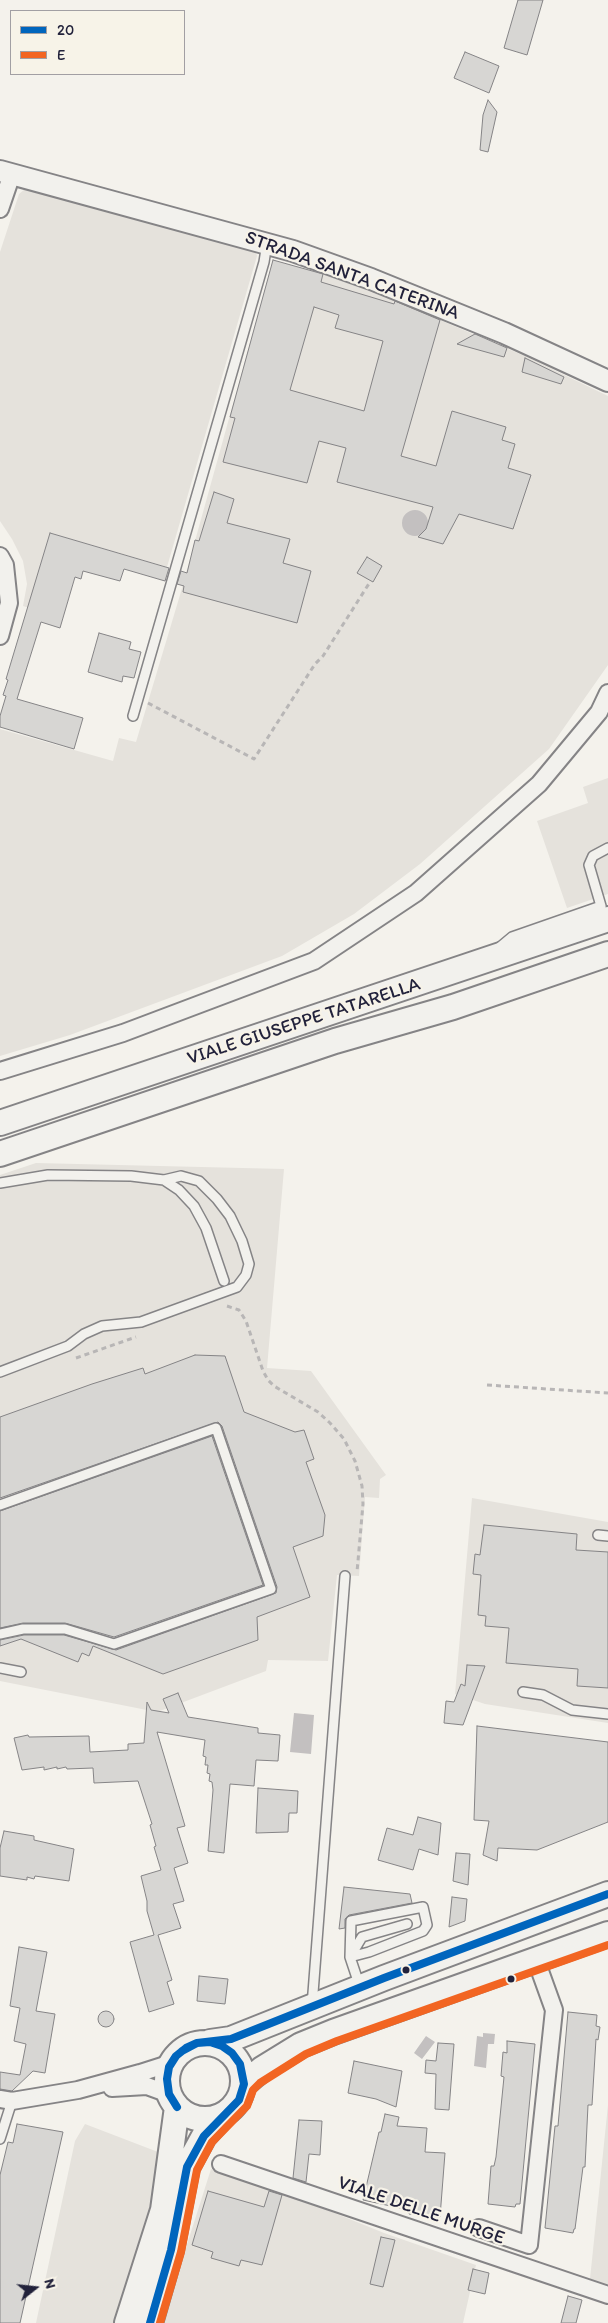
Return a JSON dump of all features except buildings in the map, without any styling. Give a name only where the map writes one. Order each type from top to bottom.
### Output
[{"type":"main road","name":"VIALE GIUSEPPE TATARELLA","points":[[0,1123],[608,919]]},
{"type":"main road","name":"VIALE GIUSEPPE TATARELLA","points":[[0,1154],[335,1041],[453,1007],[608,954]]},
{"type":"main road","points":[[150,2323],[171,2250],[179,2167],[173,2101],[167,2080],[169,2067],[176,2056],[186,2048],[197,2043],[231,2039],[361,1987],[608,1894]]},
{"type":"main road","points":[[244,2084],[262,2069],[301,2046],[608,1934]]},
{"type":"main road","points":[[127,2323],[159,2226],[167,2190],[179,2167],[204,2136],[239,2100],[244,2084],[240,2064],[232,2053],[222,2046],[210,2042]]},
{"type":"main road","points":[[173,2101],[194,2118],[207,2120],[223,2115]]},
{"type":"street","points":[[0,209],[6,172]]},
{"type":"street","name":"STRADA SANTA CATERINA","points":[[6,172],[267,243],[371,279],[495,329],[608,381]]},
{"type":"street","points":[[0,556],[5,565],[9,603],[0,636]]},
{"type":"street","points":[[0,1071],[123,1033],[314,961],[416,893],[539,784],[599,712],[608,693]]},
{"type":"street","points":[[479,2228],[536,2248],[554,2010],[536,1960]]},
{"type":"street","points":[[84,2088],[165,2065],[176,2056]]},
{"type":"street","points":[[6,2100],[84,2088],[146,2086],[173,2101]]},
{"type":"street","name":"VIALE DELLE MURGE","points":[[221,2164],[608,2295]]},
{"type":"lane","points":[[133,716],[264,262],[267,243]]},
{"type":"lane","points":[[487,961],[512,937],[601,906],[589,865],[592,856],[608,848]]},
{"type":"lane","points":[[0,1183],[48,1175],[131,1176],[164,1180],[180,1176],[199,1181],[217,1199],[230,1216],[242,1241],[249,1264],[246,1275],[237,1287],[140,1322],[102,1326],[84,1334],[68,1346],[0,1372]]},
{"type":"lane","points":[[164,1180],[179,1190],[198,1214],[206,1228],[224,1281]]},
{"type":"lane","points":[[0,1505],[216,1428],[271,1589],[114,1644],[65,1629],[23,1629],[0,1634]]},
{"type":"lane","points":[[312,2006],[345,1576]]},
{"type":"lane","points":[[0,1668],[21,1672]]},
{"type":"lane","points":[[523,1692],[543,1695],[572,1710],[608,1714]]},
{"type":"lane","points":[[350,1957],[423,1931],[427,1925],[423,1907],[351,1921],[350,1957],[361,1987]]},
{"type":"lane","points":[[350,1957],[362,1937],[407,1924]]},
{"type":"lane","points":[[0,2139],[6,2100]]},
{"type":"path","points":[[138,700],[154,705],[254,759],[315,664],[324,656],[370,582]]},
{"type":"path","points":[[487,1385],[608,1393]]},
{"type":"shaded area","points":[[25,189],[255,250],[257,256],[167,567],[50,533],[29,608],[23,606],[27,584],[23,561],[0,521],[0,252],[19,194]]},
{"type":"shaded area","points":[[273,260],[323,274],[395,301],[525,356],[608,396],[608,665],[549,749],[420,864],[354,914],[282,956],[70,1035],[0,1056],[0,729],[113,761],[119,738],[136,742],[180,595]]},
{"type":"shaded area","points":[[415,510],[424,514],[428,523],[424,532],[415,536],[406,532],[402,523],[406,514]]},
{"type":"shaded area","points":[[608,778],[608,894],[567,908],[537,821],[588,803],[583,787]]},
{"type":"shaded area","points":[[36,1163],[284,1169],[267,1368],[311,1371],[386,1475],[380,1479],[379,1498],[365,1497],[359,1576],[337,1575],[328,1661],[268,1660],[266,1671],[157,1712],[0,1681],[0,1175]]},
{"type":"shaded area","points":[[472,1498],[608,1522],[608,1723],[485,1704],[455,1694]]},
{"type":"shaded area","points":[[294,1713],[314,1715],[311,1754],[290,1752]]},
{"type":"shaded area","points":[[483,2033],[495,2034],[494,2044],[488,2044],[486,2068],[474,2066],[477,2036],[483,2037]]},
{"type":"shaded area","points":[[426,2036],[435,2042],[422,2059],[414,2053]]},
{"type":"shaded area","points":[[608,2105],[608,2288],[590,2279]]},
{"type":"shaded area","points":[[85,2124],[158,2152],[161,2178],[118,2323],[36,2323],[75,2141]]},
{"type":"shaded area","points":[[211,2169],[285,2193],[384,2233],[476,2265],[463,2323],[162,2323]]},
{"type":"transit line","name":"20","points":[[177,2107],[169,2094],[167,2079],[169,2067],[176,2056],[186,2048],[197,2043],[231,2039],[384,1978],[608,1894]]},
{"type":"transit line","name":"E","points":[[160,2323],[181,2252],[197,2170],[212,2142],[247,2106],[253,2090],[260,2083],[306,2054],[337,2041],[608,1945]]},
{"type":"transit line","name":"20","points":[[150,2323],[171,2250],[187,2167],[204,2136],[239,2100],[244,2084],[240,2064],[232,2053],[222,2046],[210,2042],[197,2043],[182,2051]]}]
